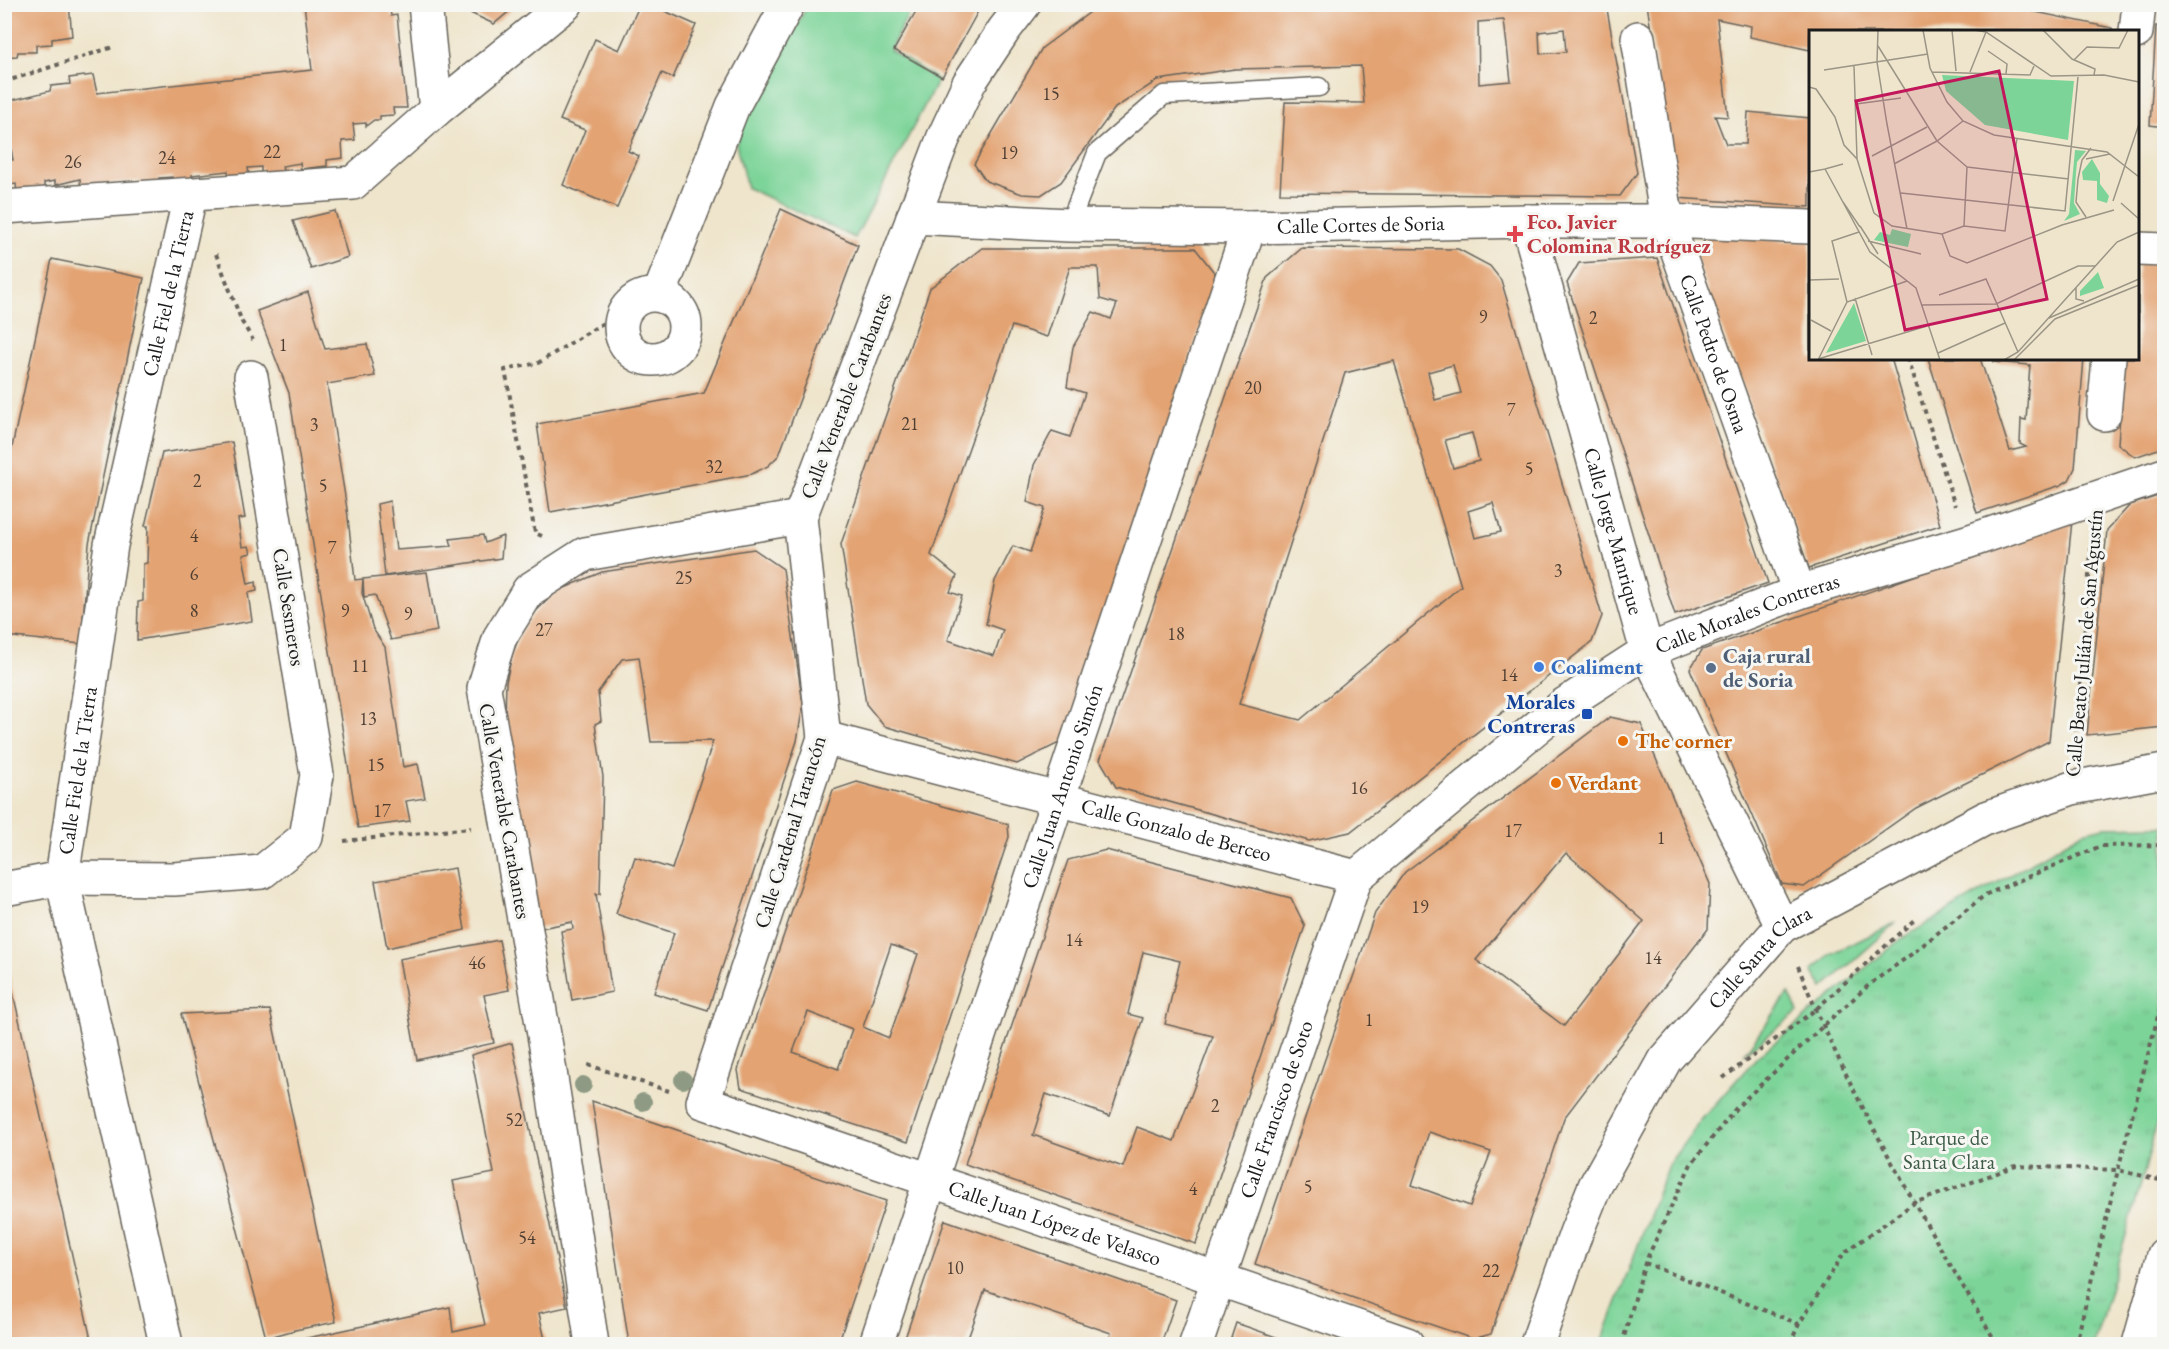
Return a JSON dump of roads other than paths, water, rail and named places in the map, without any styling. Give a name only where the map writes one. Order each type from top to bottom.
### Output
[{"type":"street","points":[[425,4],[436,110]]},
{"type":"street","points":[[4,207],[353,183],[436,110],[566,4]]},
{"type":"street","points":[[659,295],[733,106],[788,4]]},
{"type":"street","name":"Calle Venerable Carabantes","points":[[592,1344],[547,1052],[484,688],[500,637],[529,590],[585,554],[800,517],[943,139],[969,83],[1024,4]]},
{"type":"street","points":[[2136,30],[2139,4]]},
{"type":"street","name":"Calle Pedro de Osma","points":[[1638,38],[1667,222],[1799,592]]},
{"type":"street","name":"Calle Fiel de la Tierra","points":[[166,1344],[62,878],[111,545],[190,196]]},
{"type":"street","name":"Calle Cortes de Soria","points":[[913,217],[1069,225],[1249,227],[1527,221],[1667,222],[1809,228]]},
{"type":"street","name":"Calle Jorge Manrique","points":[[1527,221],[1647,651],[1782,926]]},
{"type":"street","name":"Calle Juan Antonio Simón","points":[[876,1344],[1249,227]]},
{"type":"street","points":[[2139,249],[2164,250]]},
{"type":"street","points":[[650,294],[659,295],[669,298],[678,306],[686,326],[684,337],[679,347],[661,359],[639,357],[624,341],[620,330],[621,320],[626,309],[640,297],[650,294]]},
{"type":"street","points":[[2104,414],[2109,360]]},
{"type":"street","name":"Calle Sesmeros","points":[[62,878],[174,879],[262,872],[306,837],[317,775],[251,377]]},
{"type":"street","name":"Calle Morales Contreras","points":[[1356,877],[1565,704],[1647,651],[1799,592],[1966,542],[2164,475]]},
{"type":"street","name":"Calle Cardenal Tarancón","points":[[703,1102],[824,738],[800,517]]},
{"type":"street","name":"Calle Gonzalo de Berceo","points":[[824,738],[1356,877]]},
{"type":"street","name":"Calle Santa Clara","points":[[1537,1344],[1595,1186],[1665,1060],[1782,926],[1986,818],[2072,789],[2164,771]]},
{"type":"street","name":"Calle Francisco de Soto","points":[[1196,1344],[1356,877]]},
{"type":"street","points":[[4,889],[62,878]]},
{"type":"street","name":"Calle Juan López de Velasco","points":[[703,1102],[1407,1344]]},
{"type":"street","points":[[2139,1344],[2164,1255]]},
{"type":"lane","points":[[1069,225],[1097,153],[1164,95],[1319,87]]},
{"type":"place","name":"Fco. Javier Colomina Rodríguez","points":[[1515,234]]},
{"type":"place","name":"Coaliment","points":[[1539,667]]},
{"type":"place","name":"Caja rural de Soria","points":[[1711,668]]},
{"type":"place","name":"Morales Contreras","points":[[1587,714]]},
{"type":"place","name":"The corner","points":[[1623,741]]},
{"type":"place","name":"Verdant","points":[[1556,783]]},
{"type":"park label","name":"Parque de Santa Clara","points":[[1949,1150]]}]
